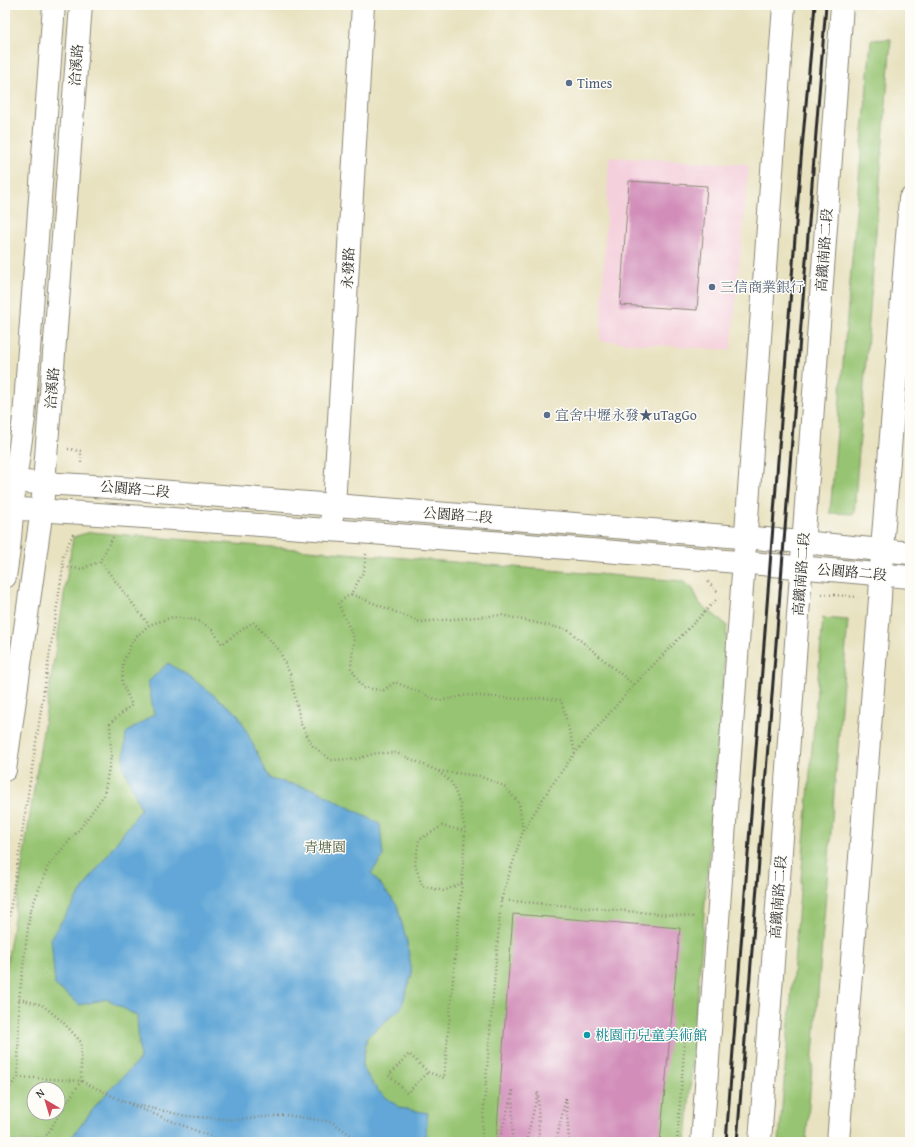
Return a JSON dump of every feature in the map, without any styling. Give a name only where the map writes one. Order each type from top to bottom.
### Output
[{"type":"street","name":"洽溪路","points":[[5,577],[10,481],[24,418],[54,5]]},
{"type":"street","name":"洽溪路","points":[[5,770],[42,509],[81,5]]},
{"type":"street","name":"永發路","points":[[329,530],[334,506],[363,5]]},
{"type":"street","points":[[702,1142],[784,5]]},
{"type":"street","name":"高鐵南路二段","points":[[760,1142],[842,5]]},
{"type":"street","points":[[838,1142],[880,598],[880,574],[910,199]]},
{"type":"street","name":"公園路二段","points":[[10,481],[44,482],[334,506],[745,537],[882,549],[910,553]]},
{"type":"street","name":"公園路二段","points":[[9,508],[42,509],[329,530],[910,577]]},
{"type":"path","points":[[5,944],[63,567],[63,556],[74,531]]},
{"type":"path","points":[[63,567],[82,569],[100,561],[114,535]]},
{"type":"path","points":[[366,547],[364,570],[351,594],[338,603],[354,638],[351,668],[363,688],[384,690],[396,682],[440,701],[467,695],[519,699],[543,698],[561,700],[575,753]]},
{"type":"path","points":[[100,561],[149,625]]},
{"type":"path","points":[[706,581],[721,595]]},
{"type":"path","points":[[351,594],[420,622],[501,615],[568,630],[634,685],[575,753],[551,786],[523,831],[501,900],[481,1142]]},
{"type":"path","points":[[5,1093],[18,1077],[19,999],[30,912],[48,866],[81,827],[104,796],[111,756],[110,723],[132,705],[122,683],[124,662],[133,640],[149,625],[174,617],[196,620],[211,628],[222,644],[253,622],[279,650],[290,674],[301,724],[313,746],[325,756],[331,760],[356,759],[377,753],[397,753],[438,771],[479,776],[504,786],[519,803],[523,831]]},
{"type":"path","points":[[428,1072],[408,1093],[389,1075],[409,1054],[428,1072],[444,1078],[462,884],[465,831],[460,804],[452,783],[438,771]]},
{"type":"path","points":[[462,884],[444,892],[422,886],[415,864],[419,840],[442,826],[465,831]]},
{"type":"path","points":[[501,900],[695,917]]},
{"type":"path","points":[[19,999],[42,1005],[62,1021],[81,1042],[81,1081],[42,1142]]},
{"type":"path","points":[[18,1077],[81,1081],[124,1102],[220,1140],[230,1142]]},
{"type":"path","points":[[499,1142],[513,1088],[512,1142]]},
{"type":"path","points":[[526,1142],[538,1092],[539,1142]]},
{"type":"path","points":[[556,1142],[566,1097],[569,1142]]},
{"type":"path","points":[[124,1102],[186,1116],[237,1120],[285,1115],[332,1122],[362,1142]]},
{"type":"shaded area","points":[[609,157],[749,164],[731,350],[600,341]]},
{"type":"green space","points":[[891,39],[854,514],[830,513],[871,40]]},
{"type":"green space","name":"青塘園","points":[[91,532],[682,581],[693,589],[700,604],[727,625],[686,1142],[5,1142],[5,976],[73,537]]},
{"type":"green space","points":[[823,618],[848,620],[806,1142],[779,1142]]},
{"type":"water","points":[[168,663],[190,677],[238,714],[270,779],[314,789],[380,824],[383,857],[371,873],[397,905],[407,942],[412,974],[401,1008],[367,1037],[362,1067],[378,1091],[400,1108],[428,1113],[425,1142],[68,1142],[101,1099],[140,1059],[137,1016],[107,999],[80,1005],[55,985],[51,937],[89,880],[141,809],[123,766],[126,733],[154,714],[148,682]]},
{"type":"building","points":[[629,181],[707,186],[697,310],[620,305]]},
{"type":"building","name":"桃園市兒童美術館","points":[[513,914],[680,928],[660,1142],[496,1142]]},
{"type":"railway","points":[[726,1142],[801,159],[815,5]]},
{"type":"railway","points":[[737,1142],[826,5]]},
{"type":"place","name":"Times","points":[[569,83]]},
{"type":"place","name":"三信商業銀行","points":[[712,287]]},
{"type":"place","name":"宜舍中壢永發★uTagGo","points":[[547,415]]},
{"type":"place","name":"桃園市兒童美術館","points":[[587,1035]]}]
